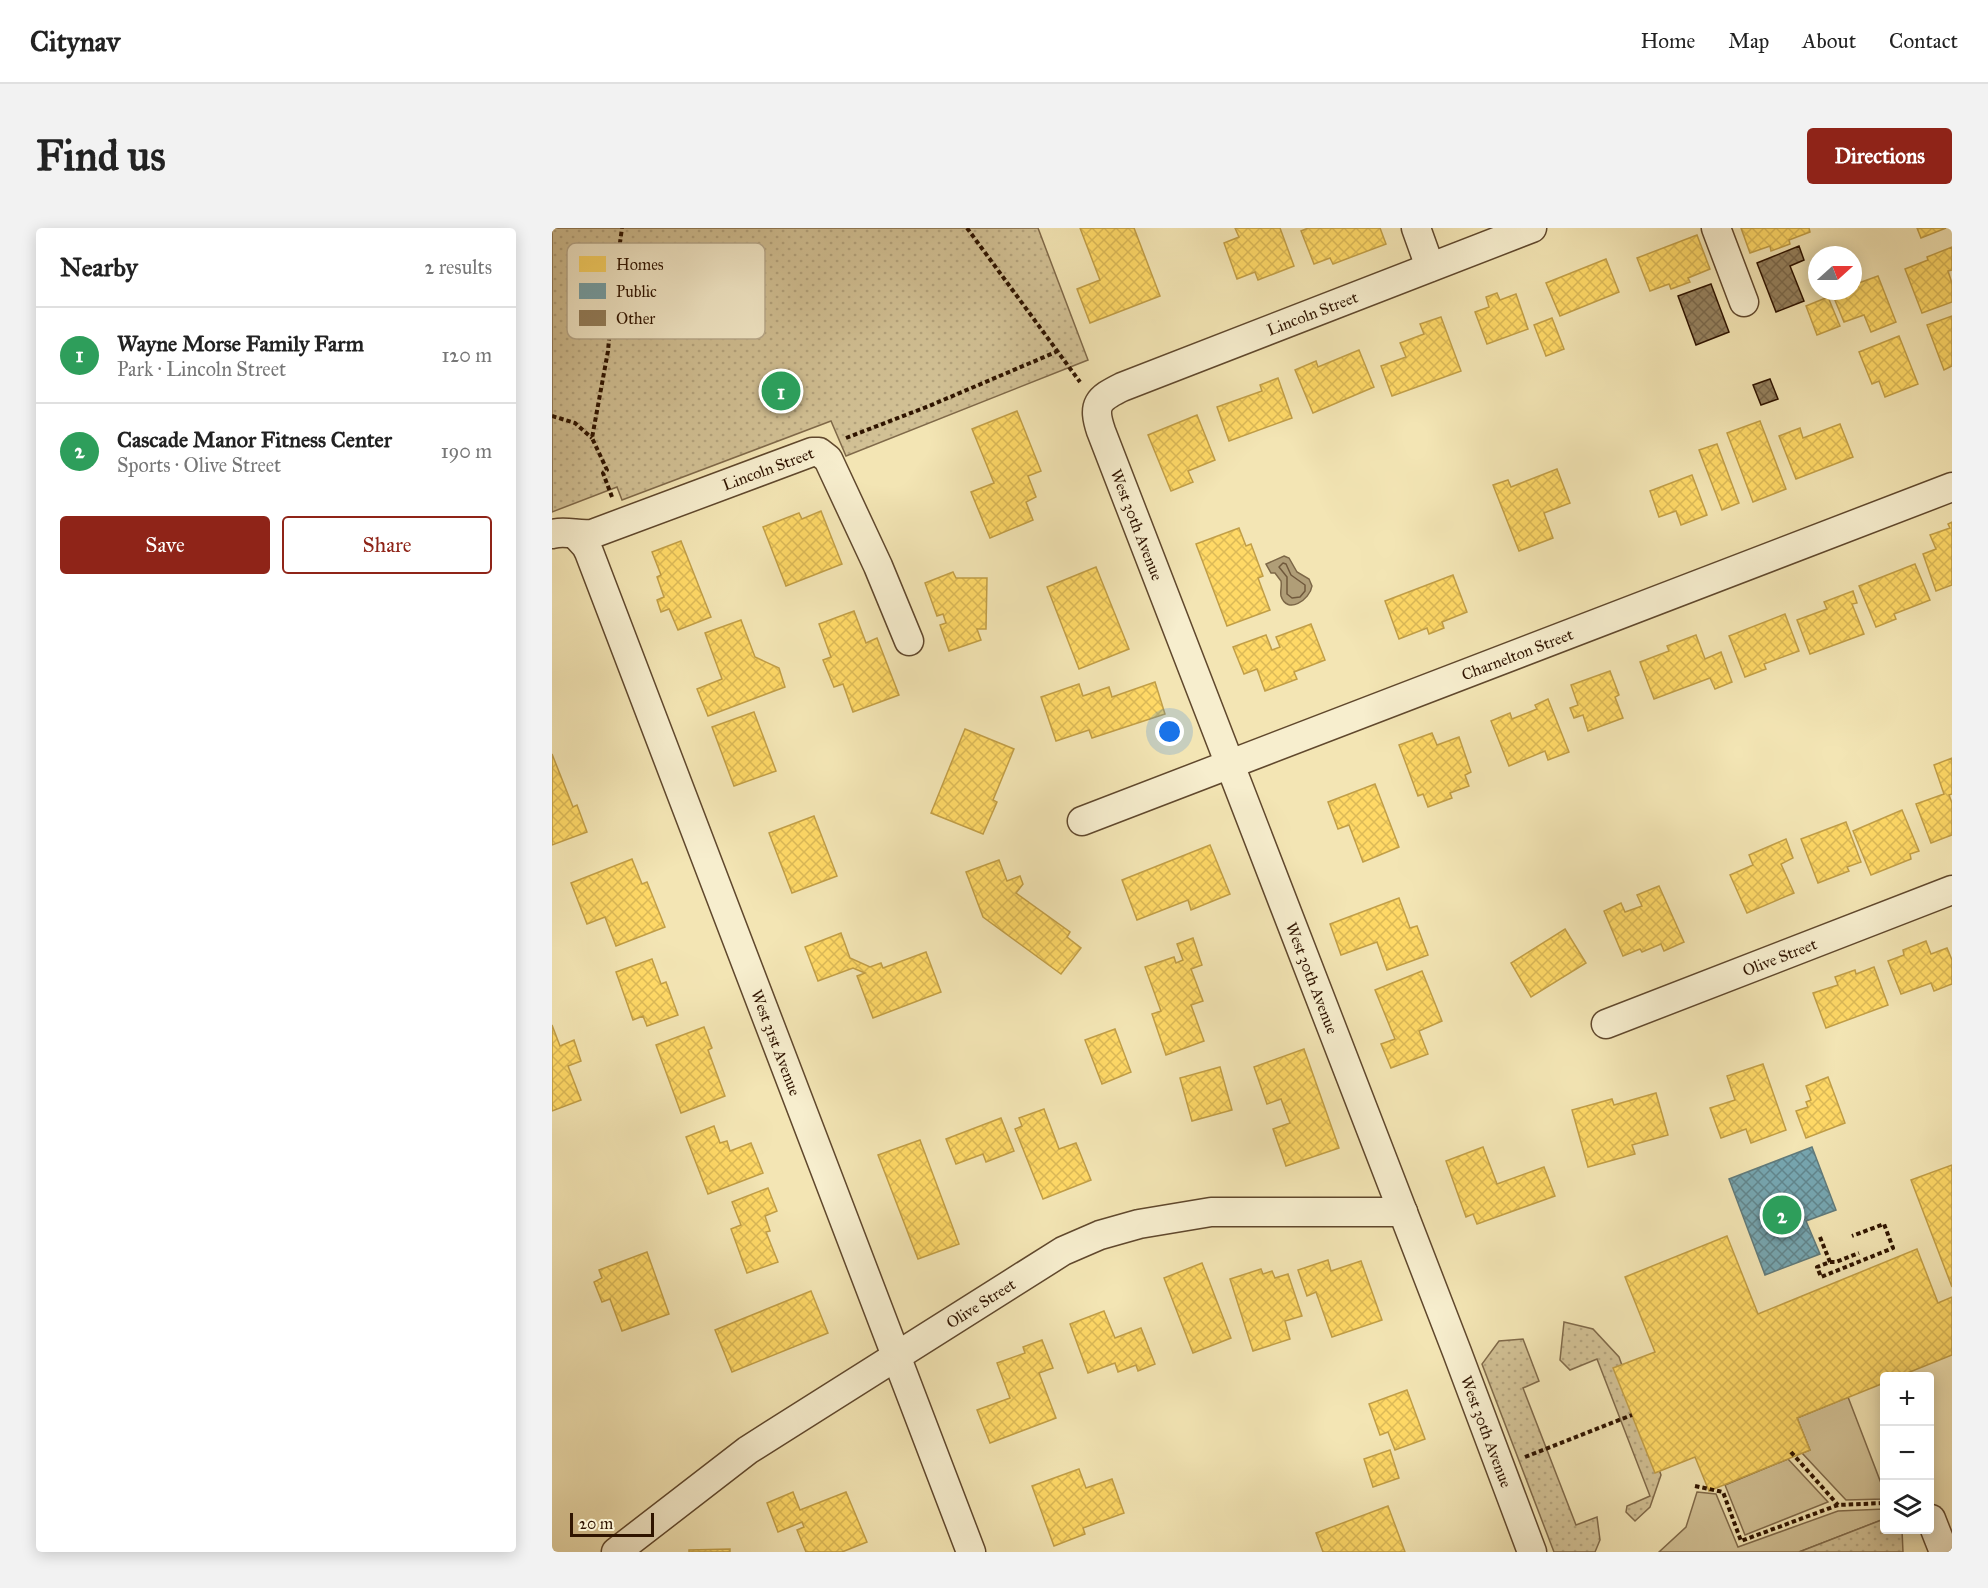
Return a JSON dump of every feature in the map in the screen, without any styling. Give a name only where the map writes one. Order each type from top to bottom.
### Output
[{"type":"street","points":[[1416,228],[1430,267]]},
{"type":"street","name":"Lincoln Street","points":[[1097,404],[1103,397],[1122,387],[1532,228]]},
{"type":"street","points":[[1716,228],[1744,302]]},
{"type":"street","name":"West 30th Avenue","points":[[1097,404],[1101,431],[1532,1552]]},
{"type":"street","name":"Lincoln Street","points":[[564,534],[592,534],[812,452],[819,452],[828,459],[878,566],[909,641]]},
{"type":"street","name":"Charnelton Street","points":[[1082,821],[1952,487]]},
{"type":"street","name":"West 31st Avenue","points":[[564,534],[586,546],[589,552],[971,1552]]},
{"type":"street","name":"Olive Street","points":[[1606,1024],[1952,890]]},
{"type":"street","name":"Olive Street","points":[[617,1552],[748,1450],[1063,1251],[1100,1235],[1151,1222],[1210,1212],[1403,1212]]},
{"type":"street","points":[[1934,1527],[1944,1552]]},
{"type":"path","points":[[620,243],[622,228]]},
{"type":"path","points":[[967,228],[1056,352],[1097,404]]},
{"type":"path","points":[[592,438],[609,339]]},
{"type":"path","points":[[819,452],[833,443],[929,406],[1056,352]]},
{"type":"path","points":[[552,416],[574,423],[592,438],[607,470],[603,473],[623,523]]},
{"type":"path","points":[[1852,1236],[1884,1224],[1893,1248],[1821,1277],[1817,1267],[1859,1254]]},
{"type":"path","points":[[1820,1237],[1830,1262]]},
{"type":"path","points":[[1516,1461],[1632,1415]]},
{"type":"path","points":[[1791,1452],[1838,1505]]},
{"type":"path","points":[[1695,1486],[1723,1492],[1741,1541],[1838,1505],[1880,1503]]},
{"type":"shaded area","points":[[552,228],[1038,228],[1088,360],[846,456],[831,421],[622,500],[617,487],[552,512]]},
{"type":"shaded area","points":[[1564,1322],[1593,1329],[1619,1357],[1661,1475],[1650,1507],[1635,1521],[1626,1512],[1627,1506],[1650,1496],[1597,1359],[1570,1370],[1560,1360]]},
{"type":"shaded area","points":[[1523,1339],[1539,1381],[1523,1388],[1576,1525],[1597,1517],[1600,1540],[1595,1552],[1554,1552],[1482,1364],[1499,1341]]},
{"type":"shaded area","points":[[1848,1397],[1880,1481],[1880,1499],[1846,1500],[1802,1453],[1810,1450],[1797,1418]]},
{"type":"shaded area","points":[[1788,1459],[1828,1502],[1745,1535],[1725,1485]]},
{"type":"shaded area","points":[[1697,1492],[1716,1494],[1738,1547],[1838,1511],[1880,1509],[1880,1521],[1799,1552],[1659,1552],[1686,1527]]},
{"type":"shaded area","points":[[1880,1521],[1880,1534],[1902,1534],[1903,1552],[1799,1552]]},
{"type":"water","points":[[1284,556],[1289,558],[1297,572],[1309,579],[1312,586],[1303,600],[1293,605],[1284,602],[1281,596],[1281,581],[1275,573],[1271,573],[1266,564]]},
{"type":"building: Homes","points":[[1080,228],[1134,228],[1160,296],[1090,323],[1077,289],[1100,280]]},
{"type":"building: Homes","points":[[1235,228],[1280,228],[1294,266],[1258,280],[1255,272],[1237,279],[1224,243],[1239,237]]},
{"type":"building: Homes","points":[[1308,228],[1380,228],[1386,244],[1333,264],[1330,258],[1314,264],[1301,231]]},
{"type":"building: Homes","points":[[1741,228],[1809,228],[1810,232],[1789,240],[1790,244],[1771,251],[1770,246],[1750,253]]},
{"type":"building: Homes","points":[[1917,228],[1946,228],[1921,238]]},
{"type":"building: Homes","points":[[1697,235],[1710,269],[1688,278],[1690,282],[1671,289],[1669,284],[1650,291],[1637,258]]},
{"type":"building: Homes","points":[[1952,247],[1952,270],[1948,271],[1952,283],[1952,302],[1922,313],[1905,269]]},
{"type":"building: Homes","points":[[1606,259],[1619,292],[1560,316],[1546,283]]},
{"type":"building: Homes","points":[[1878,276],[1896,322],[1871,332],[1864,315],[1844,322],[1835,300],[1862,300],[1862,282]]},
{"type":"building: Homes","points":[[1497,293],[1500,300],[1516,294],[1528,329],[1487,344],[1475,312],[1489,307],[1486,297]]},
{"type":"building: Homes","points":[[1821,300],[1829,300],[1840,326],[1817,335],[1806,306]]},
{"type":"building: Homes","points":[[1952,316],[1952,366],[1944,370],[1927,325]]},
{"type":"building: Homes","points":[[1441,317],[1461,371],[1392,396],[1381,366],[1406,357],[1400,343],[1424,334],[1420,324]]},
{"type":"building: Homes","points":[[1552,318],[1564,349],[1546,356],[1534,325]]},
{"type":"building: Homes","points":[[1899,336],[1918,384],[1885,397],[1879,381],[1872,384],[1859,352]]},
{"type":"building: Homes","points":[[1359,350],[1374,387],[1313,413],[1295,370],[1316,361],[1318,367]]},
{"type":"building: Homes","points":[[1278,378],[1292,418],[1229,441],[1217,407],[1262,391],[1260,385]]},
{"type":"building: Homes","points":[[1017,411],[1041,471],[1028,476],[1036,497],[1026,502],[1033,520],[990,538],[971,492],[994,483],[972,429]]},
{"type":"building: Homes","points":[[1197,415],[1215,460],[1188,471],[1193,482],[1171,491],[1148,435]]},
{"type":"building: Homes","points":[[1760,421],[1786,489],[1753,502],[1727,433]]},
{"type":"building: Homes","points":[[1840,424],[1853,457],[1796,479],[1779,436],[1800,428],[1803,438]]},
{"type":"building: Homes","points":[[1717,444],[1739,503],[1722,510],[1699,450]]},
{"type":"building: Homes","points":[[1557,469],[1570,503],[1544,513],[1553,538],[1519,551],[1493,485],[1508,480],[1511,487]]},
{"type":"building: Homes","points":[[1692,475],[1707,515],[1681,525],[1676,511],[1659,517],[1650,491]]},
{"type":"building: Homes","points":[[821,511],[842,564],[786,586],[763,527],[799,513],[802,519]]},
{"type":"building: Homes","points":[[1952,522],[1952,585],[1936,591],[1923,554],[1936,549],[1930,535],[1950,528],[1948,524]]},
{"type":"building: Homes","points":[[1239,528],[1246,546],[1251,544],[1263,576],[1258,578],[1270,610],[1227,626],[1196,544]]},
{"type":"building: Homes","points":[[681,541],[711,617],[678,630],[669,609],[661,612],[657,600],[664,597],[657,577],[661,575],[652,552]]},
{"type":"building: Homes","points":[[1915,564],[1930,600],[1894,614],[1896,619],[1876,627],[1859,586]]},
{"type":"building: Homes","points":[[1096,567],[1129,649],[1079,669],[1047,587]]},
{"type":"building: Homes","points":[[953,572],[956,578],[987,578],[986,629],[977,629],[981,640],[949,651],[940,625],[946,623],[943,614],[937,616],[925,583]]},
{"type":"building: Homes","points":[[1453,575],[1467,612],[1442,622],[1444,628],[1429,634],[1427,628],[1399,639],[1385,601]]},
{"type":"building: Homes","points":[[1853,591],[1857,603],[1852,604],[1864,634],[1810,654],[1797,620],[1827,609],[1824,602]]},
{"type":"building: Homes","points":[[854,611],[866,643],[877,638],[899,695],[853,712],[843,684],[834,687],[823,660],[831,657],[819,624]]},
{"type":"building: Homes","points":[[1785,614],[1799,651],[1764,664],[1766,669],[1745,677],[1729,636]]},
{"type":"building: Homes","points":[[741,620],[755,657],[779,668],[785,687],[708,716],[697,689],[722,679],[705,633]]},
{"type":"building: Homes","points":[[1311,624],[1325,660],[1294,672],[1297,679],[1265,691],[1257,669],[1244,674],[1233,647],[1266,635],[1272,650],[1280,647],[1276,637]]},
{"type":"building: Homes","points":[[1696,635],[1705,659],[1721,652],[1732,682],[1715,689],[1710,678],[1654,699],[1640,662],[1669,651],[1667,646]]},
{"type":"building: Homes","points":[[1610,671],[1619,695],[1615,697],[1623,718],[1588,731],[1583,715],[1574,718],[1570,708],[1578,705],[1571,685]]},
{"type":"building: Homes","points":[[1155,682],[1165,714],[1092,738],[1089,730],[1056,741],[1041,697],[1079,684],[1083,696],[1109,687],[1112,697]]},
{"type":"building: Homes","points":[[1548,699],[1569,752],[1548,760],[1545,751],[1509,766],[1491,721],[1510,713],[1512,719],[1537,709],[1535,705]]},
{"type":"building: Homes","points":[[754,712],[776,771],[734,786],[712,727]]},
{"type":"building: Homes","points":[[965,729],[1014,749],[993,800],[997,802],[983,834],[931,813]]},
{"type":"building: Homes","points":[[1432,733],[1437,745],[1459,737],[1471,772],[1465,775],[1469,786],[1450,793],[1452,798],[1428,807],[1423,794],[1418,796],[1399,745]]},
{"type":"building: Homes","points":[[552,754],[573,807],[577,805],[587,832],[552,845]]},
{"type":"building: Homes","points":[[1952,758],[1952,794],[1949,795],[1952,803],[1952,835],[1931,843],[1916,804],[1944,794],[1934,765]]},
{"type":"building: Homes","points":[[1375,784],[1399,847],[1363,862],[1349,825],[1338,829],[1328,802]]},
{"type":"building: Homes","points":[[1902,810],[1919,851],[1910,854],[1911,859],[1871,875],[1853,831]]},
{"type":"building: Homes","points":[[814,816],[837,876],[792,893],[769,833]]},
{"type":"building: Homes","points":[[1846,822],[1861,862],[1847,867],[1849,871],[1818,883],[1801,839]]},
{"type":"building: Homes","points":[[1786,839],[1793,858],[1781,864],[1794,893],[1747,913],[1730,875],[1753,865],[1749,855]]},
{"type":"building: Homes","points":[[1210,845],[1230,894],[1191,910],[1188,900],[1137,920],[1122,880]]},
{"type":"building: Homes","points":[[632,859],[642,884],[647,882],[665,927],[616,946],[605,917],[587,924],[571,883]]},
{"type":"building: Homes","points":[[999,860],[1007,881],[1020,876],[1023,884],[1016,893],[1070,932],[1067,937],[1081,948],[1061,974],[983,917],[966,872]]},
{"type":"building: Homes","points":[[1659,886],[1684,942],[1664,951],[1661,944],[1642,952],[1640,949],[1623,956],[1604,911],[1621,903],[1625,912],[1642,906],[1637,895]]},
{"type":"building: Homes","points":[[1399,898],[1410,928],[1417,926],[1428,955],[1387,970],[1377,942],[1341,955],[1330,924]]},
{"type":"building: Homes","points":[[1565,929],[1586,963],[1531,997],[1511,963]]},
{"type":"building: Homes","points":[[841,933],[850,958],[870,967],[881,963],[883,968],[926,952],[941,992],[873,1018],[857,976],[865,973],[853,968],[818,981],[805,947]]},
{"type":"building: Homes","points":[[1193,938],[1202,965],[1191,969],[1203,1001],[1191,1005],[1204,1041],[1166,1055],[1152,1014],[1161,1011],[1145,967],[1174,957],[1176,963],[1183,960],[1177,944]]},
{"type":"building: Homes","points":[[1926,941],[1931,954],[1947,948],[1952,960],[1952,984],[1934,991],[1931,983],[1901,994],[1888,961],[1904,955],[1903,950]]},
{"type":"building: Homes","points":[[652,959],[661,984],[666,982],[678,1015],[647,1026],[643,1016],[633,1020],[616,972]]},
{"type":"building: Homes","points":[[1874,967],[1888,1005],[1826,1028],[1813,993],[1838,985],[1835,977],[1855,970],[1856,974]]},
{"type":"building: Homes","points":[[1422,971],[1442,1021],[1419,1031],[1428,1054],[1391,1068],[1381,1044],[1395,1039],[1375,990]]},
{"type":"building: Homes","points":[[552,1025],[560,1046],[574,1040],[581,1061],[568,1066],[581,1100],[552,1111]]},
{"type":"building: Homes","points":[[704,1027],[712,1048],[708,1050],[725,1096],[681,1113],[656,1045]]},
{"type":"building: Homes","points":[[1115,1029],[1131,1072],[1102,1084],[1085,1040]]},
{"type":"building: Homes","points":[[1304,1049],[1339,1148],[1286,1166],[1273,1129],[1290,1123],[1281,1099],[1267,1104],[1254,1067]]},
{"type":"building: Homes","points":[[1763,1064],[1786,1130],[1751,1143],[1746,1129],[1721,1138],[1710,1108],[1735,1100],[1727,1076]]},
{"type":"building: Homes","points":[[1220,1067],[1232,1110],[1192,1121],[1180,1078]]},
{"type":"building: Homes","points":[[1828,1077],[1845,1123],[1806,1138],[1796,1111],[1808,1107],[1806,1102],[1811,1100],[1806,1086]]},
{"type":"building: Homes","points":[[1656,1093],[1668,1135],[1632,1145],[1635,1154],[1588,1167],[1572,1110],[1612,1099],[1614,1105]]},
{"type":"building: Homes","points":[[1044,1109],[1059,1149],[1076,1143],[1091,1180],[1043,1199],[1015,1129],[1022,1126],[1019,1118]]},
{"type":"building: Homes","points":[[1001,1118],[1014,1151],[986,1162],[983,1154],[956,1164],[946,1139]]},
{"type":"building: Homes","points":[[714,1126],[720,1143],[727,1141],[730,1151],[751,1143],[763,1173],[708,1194],[686,1137]]},
{"type":"building: Homes","points":[[920,1140],[959,1244],[918,1259],[878,1155]]},
{"type":"building: Homes","points":[[1483,1147],[1497,1184],[1544,1167],[1555,1196],[1477,1224],[1473,1214],[1466,1217],[1446,1161]]},
{"type":"building: Homes","points":[[1952,1165],[1952,1287],[1911,1180]]},
{"type":"building: Homes","points":[[768,1188],[777,1211],[765,1216],[770,1231],[766,1232],[778,1262],[747,1273],[731,1229],[741,1225],[732,1202]]},
{"type":"building: Homes","points":[[1727,1236],[1758,1314],[1917,1249],[1938,1303],[1952,1297],[1952,1355],[1910,1372],[1880,1372],[1880,1385],[1797,1418],[1810,1450],[1709,1491],[1695,1457],[1655,1473],[1613,1368],[1655,1352],[1625,1277]]},
{"type":"building: Homes","points":[[647,1252],[669,1314],[622,1331],[610,1299],[602,1302],[594,1282],[602,1278],[599,1270]]},
{"type":"building: Homes","points":[[1328,1260],[1331,1271],[1361,1261],[1382,1320],[1332,1337],[1316,1292],[1307,1296],[1298,1270]]},
{"type":"building: Homes","points":[[1202,1263],[1231,1338],[1193,1353],[1164,1278]]},
{"type":"building: Homes","points":[[1261,1269],[1263,1274],[1272,1271],[1275,1278],[1288,1274],[1302,1316],[1285,1321],[1290,1339],[1253,1351],[1230,1279]]},
{"type":"building: Homes","points":[[811,1291],[828,1333],[732,1372],[715,1330]]},
{"type":"building: Homes","points":[[1104,1311],[1115,1338],[1141,1328],[1155,1364],[1138,1371],[1136,1365],[1118,1372],[1115,1363],[1088,1373],[1070,1324]]},
{"type":"building: Homes","points":[[1042,1340],[1053,1368],[1039,1373],[1056,1418],[990,1443],[977,1410],[1010,1398],[997,1363],[1025,1353],[1023,1347]]},
{"type":"building: Homes","points":[[1407,1390],[1425,1439],[1395,1450],[1388,1432],[1380,1435],[1369,1404]]},
{"type":"building: Homes","points":[[1390,1450],[1399,1478],[1373,1487],[1364,1459]]},
{"type":"building: Homes","points":[[1079,1469],[1086,1488],[1112,1479],[1124,1513],[1083,1528],[1085,1534],[1054,1546],[1032,1486]]},
{"type":"building: Homes","points":[[793,1492],[800,1510],[846,1492],[867,1542],[842,1552],[806,1552],[797,1530],[804,1527],[802,1522],[778,1532],[767,1503]]},
{"type":"building: Homes","points":[[1388,1506],[1405,1552],[1323,1552],[1316,1533]]},
{"type":"building: Homes","points":[[730,1549],[730,1552],[689,1552],[689,1550]]},
{"type":"building: Public","points":[[1812,1147],[1836,1210],[1806,1221],[1820,1254],[1765,1275],[1729,1179]]},
{"type":"building: Other","points":[[1799,246],[1804,260],[1790,266],[1804,301],[1776,312],[1757,263]]},
{"type":"building: Other","points":[[1711,284],[1729,332],[1696,345],[1678,296]]},
{"type":"building: Other","points":[[1770,379],[1778,399],[1761,405],[1753,385]]},
{"type":"place","name":"Wayne Morse Family Farm","points":[[781,391]]},
{"type":"place","name":"Cascade Manor Fitness Center","points":[[1782,1215]]}]
